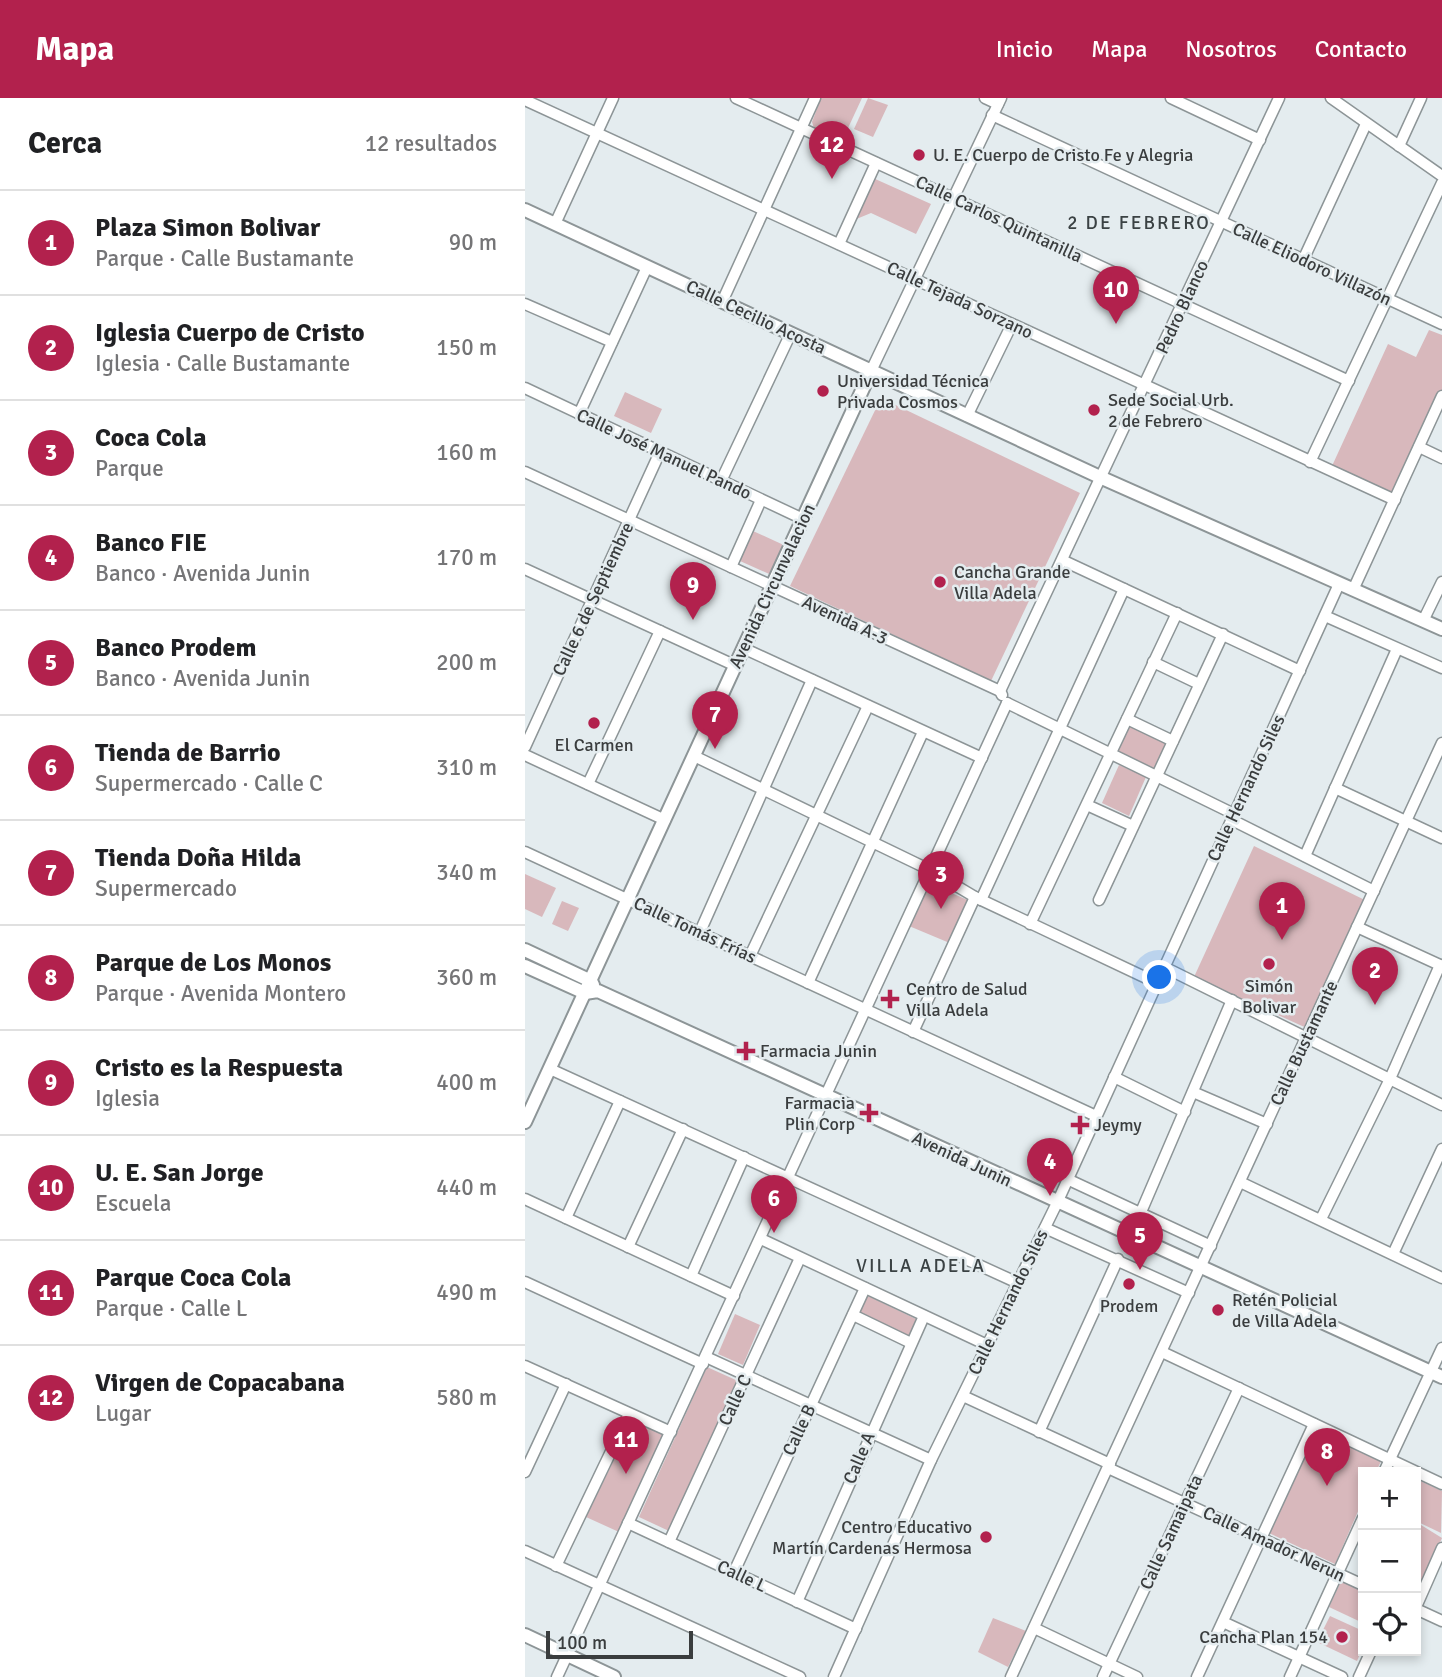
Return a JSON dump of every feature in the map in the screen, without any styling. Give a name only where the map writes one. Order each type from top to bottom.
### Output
[{"type":"street","points":[[555,224],[614,98]]},
{"type":"street","name":"Calle Carlos Quintanilla","points":[[736,98],[1349,381]]},
{"type":"street","points":[[722,302],[815,98]]},
{"type":"street","points":[[871,371],[999,101],[985,98]]},
{"type":"street","points":[[1171,98],[1260,140]]},
{"type":"street","name":"Pedro Blanco","points":[[1000,691],[1064,561],[1279,98]]},
{"type":"street","points":[[1332,98],[1442,176]]},
{"type":"street","points":[[1399,146],[1421,98]]},
{"type":"street","name":"Calle Tejada Sorzano","points":[[525,100],[1395,500]]},
{"type":"street","name":"Calle Eliodoro Villazón","points":[[992,115],[1442,324]]},
{"type":"street","points":[[1304,258],[1366,124]]},
{"type":"street","points":[[839,244],[876,163]]},
{"type":"street","points":[[1310,462],[1442,183]]},
{"type":"street","name":"Calle Cecilio Acosta","points":[[525,209],[1102,478],[1442,629]]},
{"type":"street","points":[[579,414],[647,267]]},
{"type":"street","points":[[525,304],[612,342]]},
{"type":"street","points":[[967,416],[1012,324]]},
{"type":"street","points":[[721,481],[791,333]]},
{"type":"street","name":"Avenida Circunvalacion","points":[[525,1122],[591,988],[628,899],[871,371]]},
{"type":"street","name":"Calle José Manuel Pando","points":[[525,388],[803,519]]},
{"type":"street","points":[[1353,590],[1442,396]]},
{"type":"street","points":[[1419,447],[1442,458]]},
{"type":"street","name":"Calle 6 de Septiembre","points":[[525,747],[660,452]]},
{"type":"street","name":"Avenida A-3","points":[[525,472],[1000,691]]},
{"type":"street","points":[[731,567],[761,500]]},
{"type":"street","points":[[1064,561],[1300,671]]},
{"type":"street","points":[[525,569],[736,666]]},
{"type":"street","points":[[1423,621],[1442,582]]},
{"type":"street","name":"Calle Hernando Siles","points":[[834,1677],[932,1460],[1057,1203],[1339,584]]},
{"type":"street","points":[[913,1032],[1060,730],[1124,589]]},
{"type":"street","points":[[1030,924],[1177,612]]},
{"type":"street","points":[[1325,616],[1442,668]]},
{"type":"street","points":[[588,784],[660,631]]},
{"type":"street","points":[[1099,900],[1223,634]]},
{"type":"street","points":[[743,648],[982,758]]},
{"type":"street","points":[[1305,856],[1397,649]]},
{"type":"street","points":[[1153,662],[1199,684]]},
{"type":"street","points":[[699,934],[812,680]]},
{"type":"street","points":[[1000,691],[1007,703],[1157,775],[1374,891]]},
{"type":"street","points":[[557,1677],[1007,703]]},
{"type":"street","points":[[750,956],[868,706]]},
{"type":"street","points":[[1127,719],[1173,741]]},
{"type":"street","points":[[808,983],[923,732]]},
{"type":"street","name":"Calle Bustamante","points":[[1011,1677],[1442,743]]},
{"type":"street","points":[[525,755],[664,820]]},
{"type":"street","points":[[694,756],[764,792],[929,869],[978,899],[1157,983]]},
{"type":"street","points":[[1335,788],[1442,838]]},
{"type":"street","points":[[1087,804],[1133,826]]},
{"type":"street","name":"Calle Tomás Frías","points":[[525,852],[1096,1116]]},
{"type":"street","points":[[1321,1219],[1441,966],[1357,927]]},
{"type":"street","name":"Avenida Junin","points":[[525,950],[591,988],[1436,1375]]},
{"type":"street","name":"Avenida Junin","points":[[525,966],[591,988]]},
{"type":"street","points":[[1164,967],[1442,1105]]},
{"type":"street","points":[[1141,1212],[1232,1000]]},
{"type":"street","points":[[550,1069],[1018,1283]]},
{"type":"street","points":[[1114,1077],[1185,1112]]},
{"type":"street","points":[[1193,1093],[1267,1124]]},
{"type":"street","points":[[566,1218],[620,1101]]},
{"type":"street","points":[[628,1247],[683,1129]]},
{"type":"street","points":[[1393,1254],[1442,1149]]},
{"type":"street","points":[[691,1276],[744,1157]]},
{"type":"street","points":[[1067,1179],[1211,1246]]},
{"type":"street","points":[[1240,1182],[1442,1278]]},
{"type":"street","points":[[525,1199],[734,1296]]},
{"type":"street","points":[[1045,1228],[1189,1293]]},
{"type":"street","points":[[761,1240],[987,1345]]},
{"type":"street","name":"Calle C","points":[[669,1542],[800,1258]]},
{"type":"street","points":[[1039,1432],[1118,1259]]},
{"type":"street","points":[[525,1282],[704,1360],[746,1375],[932,1460]]},
{"type":"street","name":"Calle B","points":[[734,1572],[865,1288]]},
{"type":"street","points":[[853,1315],[911,1343]]},
{"type":"street","name":"Calle A","points":[[797,1601],[923,1316]]},
{"type":"street","points":[[1386,1467],[1436,1375],[1442,1348]]},
{"type":"street","points":[[1162,1352],[1442,1484]]},
{"type":"street","points":[[525,1366],[671,1432]]},
{"type":"street","points":[[525,1472],[566,1384]]},
{"type":"street","name":"Calle Samaipata","points":[[1103,1677],[1238,1388]]},
{"type":"street","name":"Calle Amador Nerun","points":[[963,1396],[1358,1584]]},
{"type":"street","points":[[556,1566],[628,1414]]},
{"type":"street","points":[[1198,1677],[1314,1424]]},
{"type":"street","name":"Calle L","points":[[628,1523],[856,1629]]},
{"type":"street","points":[[1290,1677],[1358,1529]]},
{"type":"street","points":[[1421,1596],[1442,1548]]},
{"type":"street","points":[[525,1551],[800,1677]]},
{"type":"street","points":[[1421,1610],[1442,1621]]},
{"type":"street","points":[[1223,1622],[1342,1677]]},
{"type":"street","points":[[1034,1628],[1137,1677]]},
{"type":"street","points":[[525,1635],[614,1677]]},
{"type":"street","points":[[1359,1677],[1369,1656]]},
{"type":"shaded area","points":[[821,98],[862,98],[842,141],[814,128],[812,122]]},
{"type":"shaded area","points":[[868,98],[888,105],[873,137],[854,129]]},
{"type":"shaded area","points":[[873,178],[931,204],[916,234],[871,213],[854,220]]},
{"type":"shaded area","points":[[1429,330],[1442,335],[1442,406],[1400,498],[1332,466],[1388,344],[1416,357]]},
{"type":"shaded area","points":[[625,392],[662,409],[651,433],[614,416]]},
{"type":"shaded area","points":[[881,398],[1080,493],[991,681],[790,586]]},
{"type":"shaded area","points":[[753,531],[788,547],[776,577],[740,561]]},
{"type":"shaded area","points":[[1128,722],[1170,742],[1155,773],[1114,753]]},
{"type":"shaded area","points":[[1119,765],[1146,777],[1129,816],[1102,803]]},
{"type":"shaded area","points":[[1254,846],[1371,903],[1311,1030],[1194,977]]},
{"type":"shaded area","points":[[525,874],[556,888],[542,917],[525,909]]},
{"type":"shaded area","points":[[928,883],[970,901],[952,944],[909,926]]},
{"type":"shaded area","points":[[562,901],[579,908],[568,931],[552,924]]},
{"type":"shaded area","points":[[866,1295],[916,1319],[909,1337],[857,1313]]},
{"type":"shaded area","points":[[735,1314],[760,1325],[743,1365],[718,1354]]},
{"type":"shaded area","points":[[707,1367],[738,1381],[669,1531],[639,1517]]},
{"type":"shaded area","points":[[634,1419],[666,1430],[619,1532],[586,1517]]},
{"type":"shaded area","points":[[1315,1431],[1381,1461],[1378,1467],[1358,1467],[1358,1511],[1335,1564],[1269,1533]]},
{"type":"shaded area","points":[[1421,1481],[1442,1491],[1441,1533],[1421,1523]]},
{"type":"shaded area","points":[[1421,1525],[1442,1538],[1421,1583]]},
{"type":"shaded area","points":[[1342,1579],[1358,1587],[1358,1621],[1329,1607]]},
{"type":"shaded area","name":"Cancha Plan 154","points":[[1330,1616],[1358,1629],[1359,1656],[1357,1661],[1317,1642]]},
{"type":"shaded area","points":[[993,1618],[1026,1631],[1008,1667],[978,1652]]},
{"type":"place","name":"U. E. Cuerpo de Cristo Fe y Alegria","points":[[919,155]]},
{"type":"place","name":"Virgen de Copacabana","points":[[832,179]]},
{"type":"place","name":"U. E. San Jorge","points":[[1116,324]]},
{"type":"place","name":"Universidad Técnica Privada Cosmos","points":[[823,391]]},
{"type":"place","name":"Sede Social Urb. 2 de Febrero","points":[[1094,410]]},
{"type":"place","name":"Cancha Grande Villa Adela","points":[[940,582]]},
{"type":"place","name":"Cristo es la Respuesta","points":[[693,620]]},
{"type":"place","name":"El Carmen","points":[[594,723]]},
{"type":"place","name":"Tienda Doña Hilda","points":[[715,749]]},
{"type":"place","name":"Coca Cola","points":[[941,909]]},
{"type":"place","name":"Plaza Simon Bolivar","points":[[1282,940]]},
{"type":"place","name":"Simón Bolivar","points":[[1269,964]]},
{"type":"place","name":"Centro de Salud Villa Adela","points":[[890,999]]},
{"type":"place","name":"Iglesia Cuerpo de Cristo","points":[[1375,1005]]},
{"type":"place","name":"Farmacia Junin","points":[[746,1051]]},
{"type":"place","name":"Farmacia Plin Corp","points":[[869,1113]]},
{"type":"place","name":"Jeymy","points":[[1080,1125]]},
{"type":"place","name":"Banco FIE","points":[[1050,1196]]},
{"type":"place","name":"Tienda de Barrio","points":[[774,1233]]},
{"type":"place","name":"Banco Prodem","points":[[1140,1270]]},
{"type":"place","name":"Prodem","points":[[1129,1284]]},
{"type":"place","name":"Retén Policial de Villa Adela","points":[[1218,1310]]},
{"type":"place","name":"Parque Coca Cola","points":[[626,1474]]},
{"type":"place","name":"Parque de Los Monos","points":[[1327,1486]]},
{"type":"place","name":"Centro Educativo Martín Cardenas Hermosa","points":[[986,1537]]},
{"type":"place","name":"Cancha Plan 154","points":[[1342,1637]]},
{"type":"district","name":"2 DE FEBRERO","points":[[1139,222]]},
{"type":"district","name":"VILLA ADELA","points":[[921,1265]]}]
